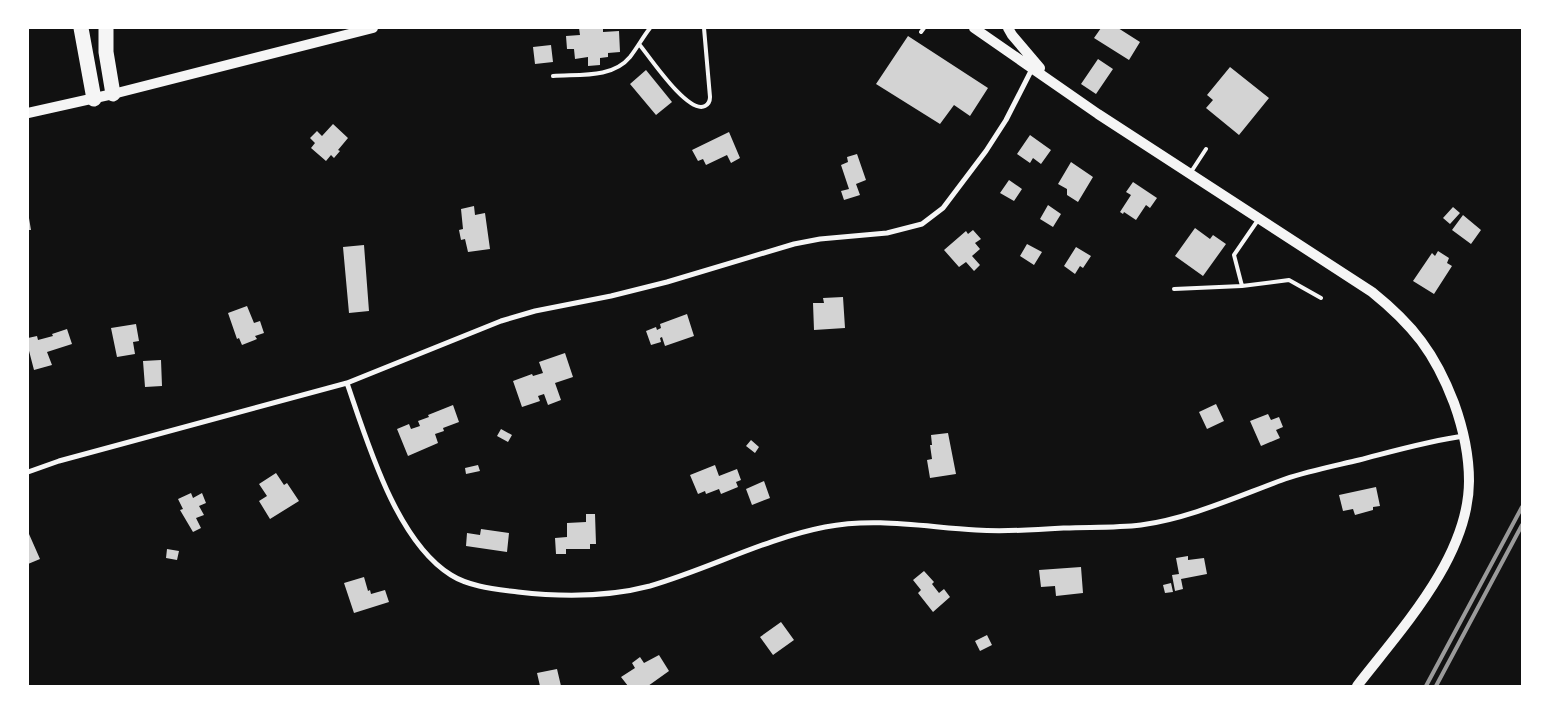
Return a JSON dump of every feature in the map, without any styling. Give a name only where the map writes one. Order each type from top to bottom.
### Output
[{"type":"highway","points":[[81,28],[94,99]]},
{"type":"highway","points":[[106,28],[106,52],[113,94]]},
{"type":"main road","points":[[28,113],[94,99],[373,28]]},
{"type":"main road","points":[[974,28],[1058,87],[1372,292],[1410,326],[1441,374],[1457,412],[1464,436],[1468,458],[1469,482],[1467,504],[1454,546],[1429,590],[1357,686]]},
{"type":"main road","points":[[1008,28],[1030,57],[1058,87]]},
{"type":"street","points":[[28,472],[59,461],[347,383],[501,321],[535,311],[630,292],[794,244],[820,239],[887,232],[922,224],[943,208],[986,151],[1006,120],[1032,68]]},
{"type":"street","points":[[347,383],[374,460],[388,492],[420,545],[436,562],[451,575],[470,583],[552,595],[619,592],[650,586],[790,536],[825,527],[854,523],[888,523],[1012,531],[1139,525],[1192,513],[1316,470],[1420,444],[1464,436]]},
{"type":"lane","points":[[553,76],[606,72],[622,65],[650,28]]},
{"type":"lane","points":[[639,44],[681,97],[694,106],[705,106],[710,101],[710,97],[704,28]]},
{"type":"lane","points":[[1190,174],[1206,149]]},
{"type":"lane","points":[[1242,286],[1234,255],[1259,218]]},
{"type":"lane","points":[[1174,289],[1242,286],[1289,280],[1321,298]]},
{"type":"building","points":[[579,28],[603,28],[603,32],[619,31],[620,52],[608,53],[608,57],[600,58],[600,65],[588,66],[588,57],[575,59],[574,49],[567,49],[566,36],[580,35]]},
{"type":"building","points":[[1101,28],[1118,28],[1140,42],[1129,60],[1094,38]]},
{"type":"building","points":[[908,36],[988,88],[970,116],[954,105],[940,124],[876,84]]},
{"type":"building","points":[[551,45],[553,62],[535,64],[533,47]]},
{"type":"building","points":[[1098,59],[1113,69],[1096,94],[1081,84]]},
{"type":"building","points":[[1230,67],[1269,98],[1239,135],[1206,108],[1213,100],[1207,95]]},
{"type":"building","points":[[646,70],[672,102],[656,115],[630,84]]},
{"type":"building","points":[[333,124],[348,138],[334,158],[331,155],[326,161],[311,148],[315,143],[310,138],[317,131],[322,136]]},
{"type":"building","points":[[729,132],[740,158],[731,163],[727,155],[706,165],[703,159],[698,161],[692,150]]},
{"type":"building","points":[[1030,135],[1051,150],[1041,164],[1033,158],[1030,163],[1017,154]]},
{"type":"building","points":[[857,154],[866,180],[856,184],[860,195],[844,200],[841,191],[849,189],[841,165],[848,162],[847,157]]},
{"type":"building","points":[[1071,162],[1093,177],[1078,202],[1067,195],[1067,189],[1058,184]]},
{"type":"building","points":[[1009,180],[1022,189],[1014,201],[1000,193]]},
{"type":"building","points":[[1133,182],[1157,198],[1150,208],[1146,205],[1136,220],[1124,212],[1123,214],[1120,212],[1131,195],[1126,192]]},
{"type":"building","points":[[1048,205],[1061,214],[1053,227],[1040,219]]},
{"type":"building","points":[[474,206],[475,215],[485,213],[490,249],[468,252],[465,239],[461,240],[459,230],[463,229],[461,209]]},
{"type":"building","points":[[1453,207],[1460,213],[1450,224],[1443,218]]},
{"type":"building","points":[[28,212],[31,230],[28,230]]},
{"type":"building","points":[[1463,215],[1481,230],[1471,244],[1452,230]]},
{"type":"building","points":[[1195,228],[1210,239],[1213,235],[1226,244],[1203,276],[1175,256]]},
{"type":"building","points":[[973,230],[981,239],[975,243],[980,249],[972,256],[980,265],[974,271],[966,262],[959,267],[944,250],[966,231],[968,234]]},
{"type":"building","points":[[1027,244],[1042,252],[1034,265],[1020,256]]},
{"type":"building","points":[[364,245],[369,311],[349,313],[343,247]]},
{"type":"building","points":[[1076,247],[1091,256],[1083,268],[1080,266],[1075,274],[1064,266]]},
{"type":"building","points":[[1438,251],[1449,258],[1447,263],[1452,266],[1434,294],[1413,281],[1432,253],[1435,256]]},
{"type":"building","points":[[843,297],[845,328],[814,330],[813,303],[824,303],[823,298]]},
{"type":"building","points":[[247,306],[254,323],[260,321],[264,333],[255,336],[257,339],[242,345],[239,338],[237,339],[228,313]]},
{"type":"building","points":[[687,314],[694,336],[665,346],[662,337],[660,338],[661,342],[651,345],[646,331],[656,327],[657,330],[661,328],[660,324]]},
{"type":"building","points":[[136,324],[139,341],[133,342],[135,354],[117,357],[111,328]]},
{"type":"building","points":[[67,329],[72,344],[47,352],[52,365],[34,370],[28,347],[28,338],[37,336],[38,340],[53,336],[52,334]]},
{"type":"building","points":[[565,353],[573,377],[555,383],[561,400],[548,405],[544,394],[538,396],[540,401],[522,407],[513,381],[532,374],[533,376],[543,373],[539,362]]},
{"type":"building","points":[[161,360],[162,386],[145,387],[143,361]]},
{"type":"building","points":[[1216,404],[1224,421],[1207,429],[1199,412]]},
{"type":"building","points":[[453,405],[459,422],[443,428],[444,431],[435,434],[438,443],[408,456],[397,429],[409,424],[411,429],[420,426],[418,421]]},
{"type":"building","points":[[1268,414],[1271,420],[1279,417],[1283,427],[1276,430],[1280,438],[1261,446],[1250,421]]},
{"type":"building","points":[[501,429],[512,435],[508,442],[497,436]]},
{"type":"building","points":[[948,433],[956,474],[930,478],[927,460],[932,459],[931,435]]},
{"type":"building","points":[[751,440],[759,447],[755,453],[746,446]]},
{"type":"building","points":[[478,465],[480,471],[466,474],[465,468]]},
{"type":"building","points":[[715,465],[719,476],[737,469],[741,480],[736,482],[738,487],[721,494],[719,489],[706,494],[705,491],[698,494],[690,475]]},
{"type":"building","points":[[276,473],[284,485],[287,483],[299,501],[270,519],[259,501],[267,496],[259,484]]},
{"type":"building","points":[[764,481],[770,498],[752,505],[746,489]]},
{"type":"building","points":[[1376,487],[1380,506],[1355,515],[1353,509],[1343,511],[1339,495]]},
{"type":"building","points":[[191,493],[193,498],[202,493],[206,503],[199,506],[204,515],[196,518],[201,528],[193,532],[180,510],[183,509],[178,499]]},
{"type":"building","points":[[586,514],[595,514],[596,544],[590,544],[590,549],[566,549],[566,554],[556,554],[555,538],[567,537],[567,523],[586,522]]},
{"type":"building","points":[[481,529],[509,533],[507,552],[466,546],[467,533],[480,535]]},
{"type":"building","points":[[28,535],[40,559],[28,564]]},
{"type":"building","points":[[167,549],[179,551],[177,560],[166,558]]},
{"type":"building","points":[[1188,556],[1188,560],[1204,558],[1207,574],[1181,579],[1183,589],[1175,591],[1172,575],[1179,574],[1176,558]]},
{"type":"building","points":[[1081,567],[1083,593],[1056,596],[1055,586],[1041,587],[1039,570]]},
{"type":"building","points":[[924,571],[934,582],[932,584],[939,593],[944,589],[950,597],[933,612],[918,593],[921,590],[913,580]]},
{"type":"building","points":[[364,577],[368,591],[370,590],[371,594],[385,590],[389,602],[354,613],[344,583]]},
{"type":"building","points":[[1171,583],[1173,592],[1165,593],[1163,585]]},
{"type":"building","points":[[781,622],[794,640],[773,655],[760,637]]},
{"type":"building","points":[[987,635],[992,645],[980,651],[975,641]]},
{"type":"building","points":[[659,655],[669,671],[648,686],[628,686],[621,677],[635,668],[632,663],[640,657],[644,663]]},
{"type":"building","points":[[557,669],[561,686],[540,686],[537,673]]},
{"type":"railway","points":[[1426,686],[1522,507]]},
{"type":"railway","points":[[1436,686],[1522,525]]}]
